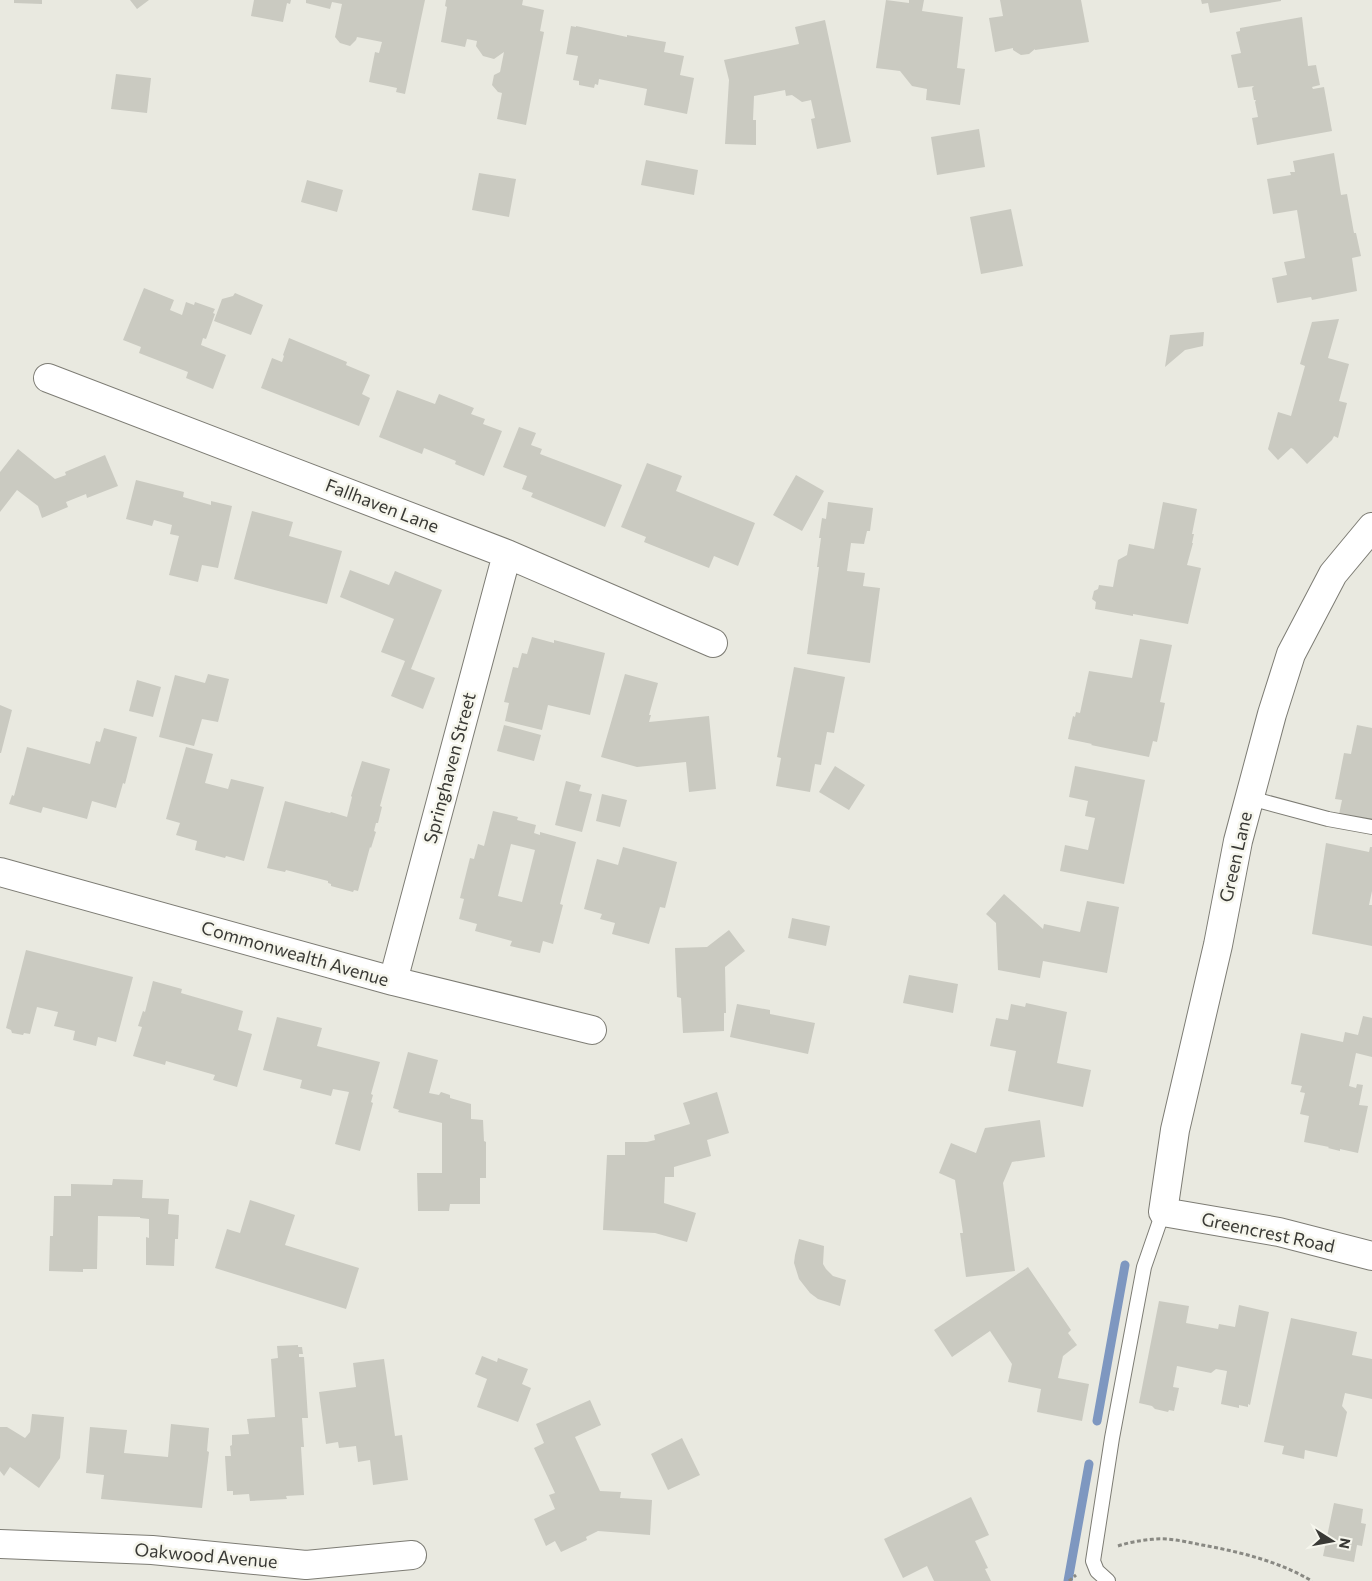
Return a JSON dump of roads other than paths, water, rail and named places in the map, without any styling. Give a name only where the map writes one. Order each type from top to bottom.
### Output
[{"type":"street","name":"Fallhaven Lane","points":[[48,378],[506,554],[713,643]]},
{"type":"street","name":"Green Lane","points":[[1163,1212],[1175,1130],[1218,945],[1238,841],[1272,714],[1291,654],[1333,574],[1372,527]]},
{"type":"street","name":"Springhaven Street","points":[[393,981],[506,554]]},
{"type":"street","name":"Commonwealth Avenue","points":[[0,872],[393,981],[592,1030]]},
{"type":"street","name":"Greencrest Road","points":[[1163,1212],[1278,1232],[1372,1256]]},
{"type":"street","name":"Oakwood Avenue","points":[[0,1544],[152,1550],[306,1565],[412,1555]]},
{"type":"lane","points":[[1250,798],[1328,819],[1372,827]]},
{"type":"lane","points":[[1108,1581],[1097,1571],[1092,1561],[1112,1438],[1144,1267],[1163,1212]]},
{"type":"waterway","points":[[1097,1421],[1125,1265]]},
{"type":"waterway","points":[[1068,1581],[1089,1464]]}]
